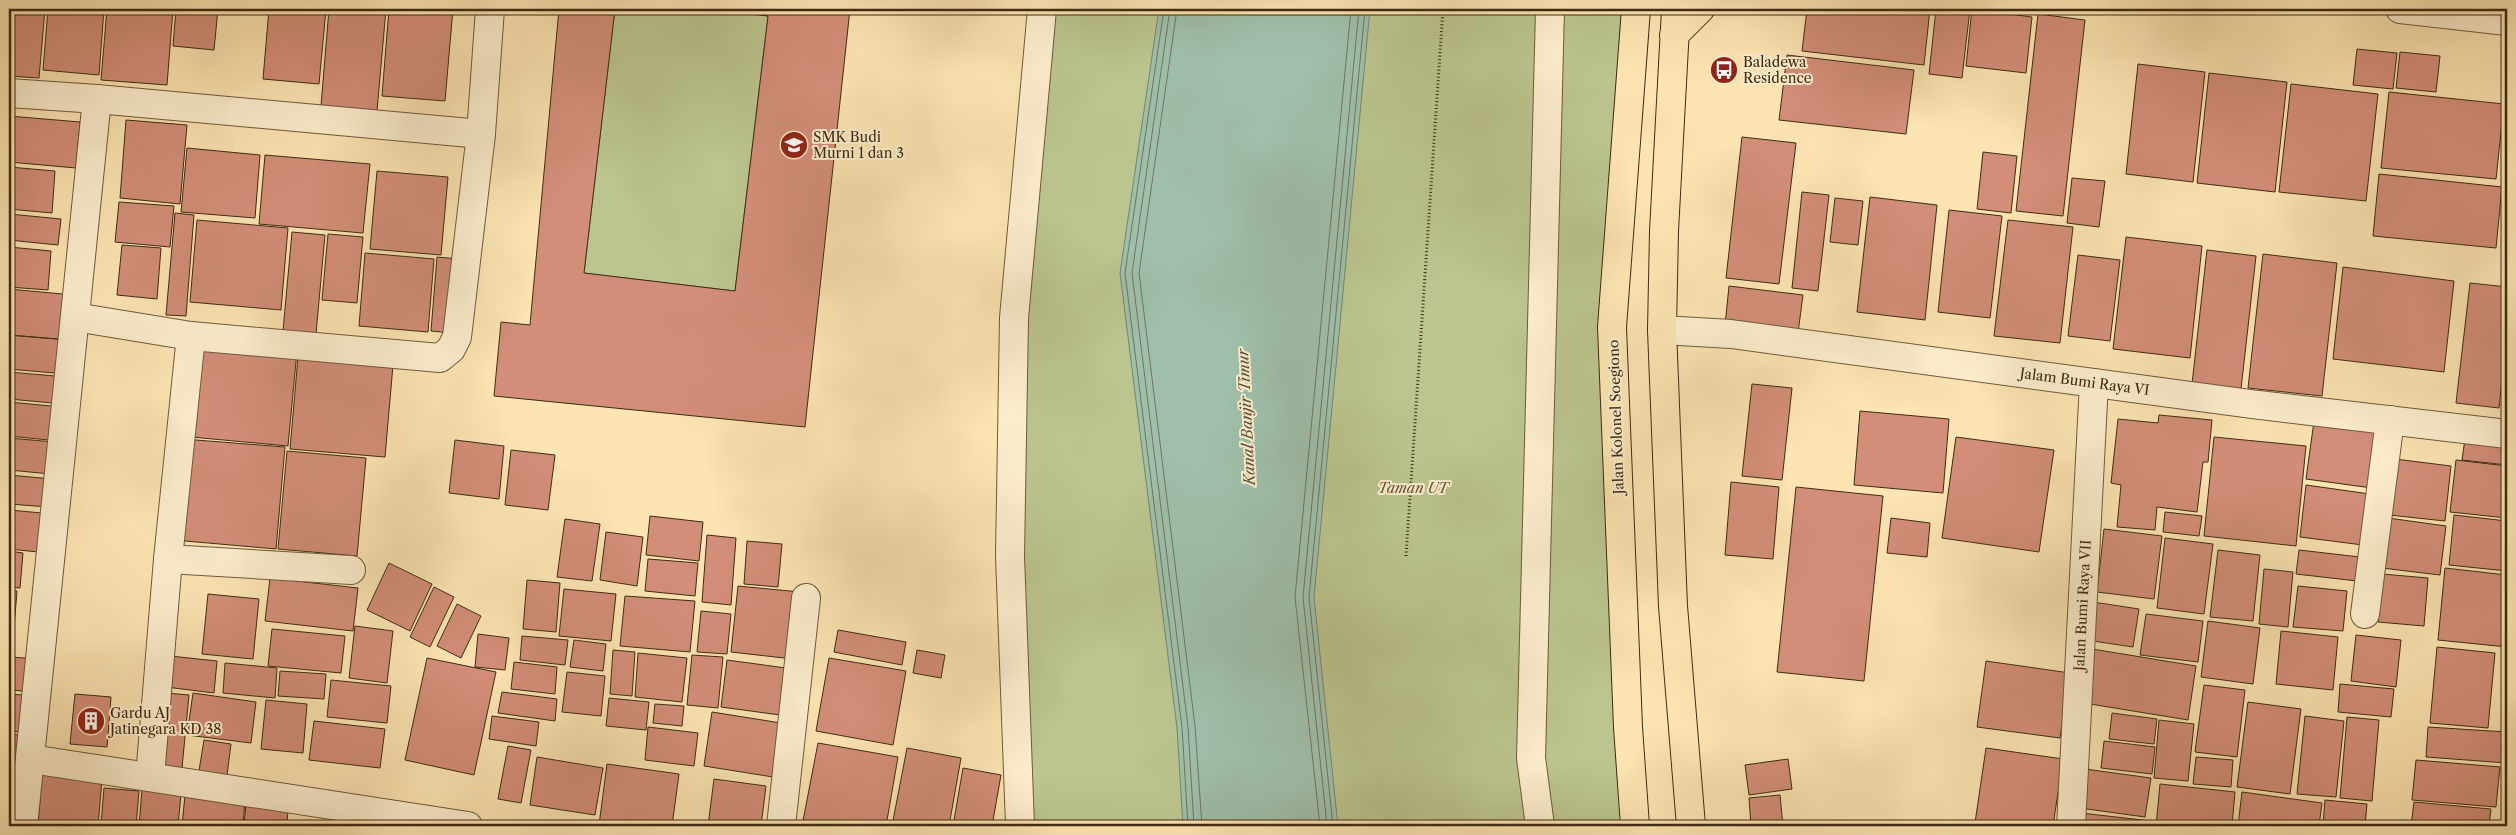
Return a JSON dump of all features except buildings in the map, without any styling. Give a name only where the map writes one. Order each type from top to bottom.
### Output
[{"type":"main road","name":"Jalan Kolonel Soegiono","points":[[1635,826],[1628,727],[1612,328],[1636,9]]},
{"type":"main road","points":[[1691,826],[1672,606],[1662,330],[1664,232],[1675,22],[1700,9]]},
{"type":"street","points":[[75,317],[191,336],[440,358],[451,349],[457,336],[481,134],[490,9]]},
{"type":"street","points":[[1020,826],[1010,556],[1014,318],[1042,9]]},
{"type":"street","points":[[1540,826],[1531,758],[1550,9]]},
{"type":"street","points":[[2400,9],[2507,20]]},
{"type":"street","points":[[9,93],[97,98],[481,134]]},
{"type":"street","points":[[23,826],[97,98]]},
{"type":"street","name":"Jalam Bumi Raya VI","points":[[1662,330],[1731,334],[2094,383],[2507,434]]},
{"type":"street","points":[[150,777],[168,559],[191,336]]},
{"type":"street","name":"Jalan Bumi Raya VII","points":[[2071,826],[2094,383]]},
{"type":"street","points":[[2365,614],[2390,420]]},
{"type":"street","points":[[168,559],[351,570]]},
{"type":"street","points":[[781,826],[806,598]]},
{"type":"street","points":[[31,758],[468,826]]},
{"type":"path","points":[[1406,556],[1443,9]]},
{"type":"green space","points":[[615,9],[707,9],[768,16],[735,291],[584,273]]},
{"type":"green space","name":"Taman UT","points":[[1047,9],[1636,9],[1612,327],[1635,826],[1020,826],[1011,472]]},
{"type":"water","name":"Kanal Banjir Timur","points":[[1159,9],[1370,9],[1314,597],[1338,826],[1183,826],[1177,728],[1120,273]]},
{"type":"place","name":"Baladewa Residence","points":[[1724,70]]},
{"type":"place","name":"SMK Budi Murni 1 dan 3","points":[[794,145]]},
{"type":"place","name":"Gardu AJ Jatinegara KD 38","points":[[91,721]]}]
